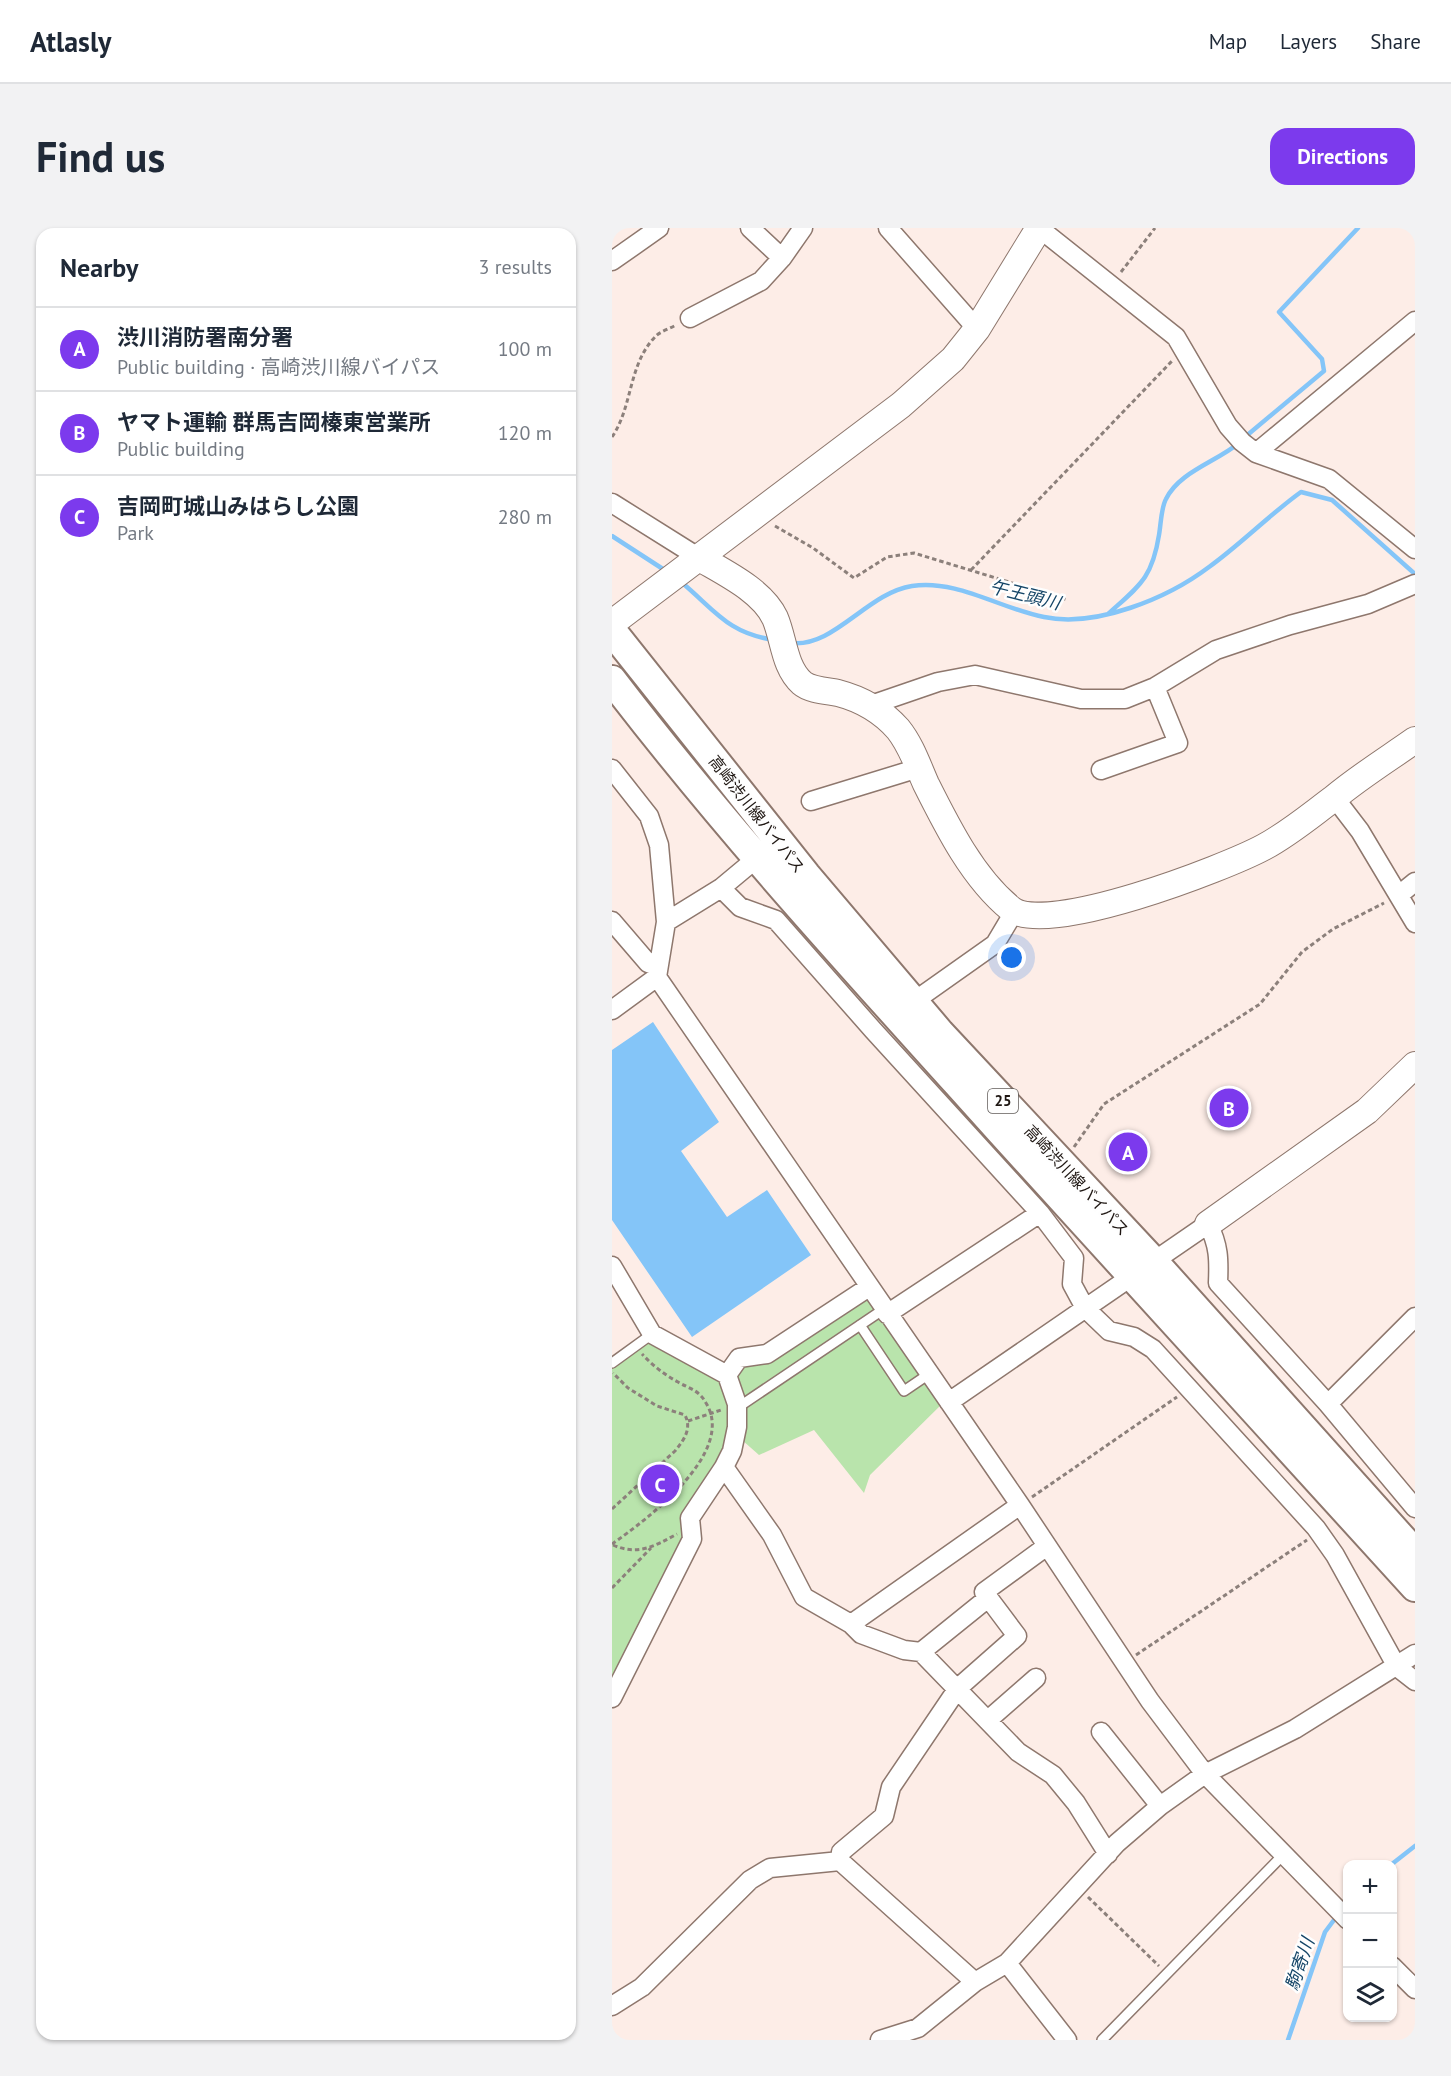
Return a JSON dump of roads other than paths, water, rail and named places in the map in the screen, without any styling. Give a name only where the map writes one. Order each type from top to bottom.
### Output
[{"type":"main road","name":"高崎渋川線バイパス","points":[[612,631],[806,875],[913,1002],[1062,1163],[1143,1270],[1415,1587]]},
{"type":"main road","name":"高崎渋川線バイパス","points":[[612,680],[673,760],[757,858],[1143,1270],[1415,1553]]},
{"type":"street","points":[[612,261],[659,228]]},
{"type":"street","points":[[750,228],[782,258]]},
{"type":"street","points":[[690,318],[761,281],[782,258],[803,228]]},
{"type":"street","points":[[888,228],[916,263],[977,329]]},
{"type":"street","points":[[612,623],[901,405],[952,359],[977,329],[1039,228],[1176,337],[1228,426],[1256,453],[1329,479],[1411,539]]},
{"type":"street","points":[[1256,453],[1415,321]]},
{"type":"street","points":[[612,503],[733,578],[767,605],[775,618],[792,671],[804,685],[872,705],[898,730],[952,832],[986,886],[1014,912],[1039,916],[1077,911],[1140,896],[1198,876],[1264,847],[1308,820],[1334,797],[1415,740]]},
{"type":"street","points":[[872,705],[938,682],[975,675],[1081,699],[1125,699],[1155,687],[1216,650],[1290,625],[1368,604],[1415,584]]},
{"type":"street","points":[[1101,770],[1178,743],[1155,687]]},
{"type":"street","points":[[811,801],[919,768]]},
{"type":"street","points":[[612,770],[649,816],[659,845],[666,922],[657,972],[612,1010]]},
{"type":"street","points":[[1334,797],[1360,831],[1415,923]]},
{"type":"street","points":[[666,922],[722,888],[757,858]]},
{"type":"street","points":[[1399,895],[1415,882]]},
{"type":"street","points":[[722,888],[740,907],[776,920],[1040,1213],[1074,1258],[1072,1284],[1085,1308],[1109,1331],[1134,1337],[1153,1349],[1319,1532],[1335,1555],[1397,1667],[1415,1681]]},
{"type":"street","points":[[913,1002],[994,944],[1014,912]]},
{"type":"street","points":[[612,921],[657,972],[869,1287],[1020,1505],[1124,1663],[1205,1774],[1343,1916]]},
{"type":"street","points":[[949,1402],[1143,1270],[1367,1111],[1415,1065]]},
{"type":"street","points":[[886,1311],[1040,1213]]},
{"type":"street","points":[[1208,1224],[1216,1239],[1220,1255],[1218,1283],[1328,1404],[1415,1508]]},
{"type":"street","points":[[612,1266],[652,1334],[727,1375],[737,1406],[737,1427],[732,1451],[690,1518],[692,1539],[612,1698]]},
{"type":"street","points":[[727,1375],[740,1358],[767,1354],[869,1287]]},
{"type":"street","points":[[1328,1404],[1412,1326]]},
{"type":"street","points":[[724,1467],[772,1535],[804,1597],[851,1624],[861,1634],[904,1650],[921,1652],[1018,1752],[1053,1774],[1076,1803],[1108,1854]]},
{"type":"street","points":[[851,1624],[1020,1505]]},
{"type":"street","points":[[840,1861],[841,1852],[884,1816],[891,1787],[958,1688],[1017,1636],[984,1592],[1047,1546]]},
{"type":"street","points":[[921,1652],[988,1598]]},
{"type":"street","points":[[880,2040],[918,2028],[975,1982],[1007,1963],[1108,1854],[1160,1806],[1205,1774],[1295,1729],[1415,1654]]},
{"type":"street","points":[[988,1720],[1036,1678]]},
{"type":"street","points":[[1101,1732],[1160,1806]]},
{"type":"street","points":[[612,2006],[642,1988],[750,1880],[770,1868],[840,1861],[975,1982]]},
{"type":"street","points":[[1007,1963],[1067,2040]]},
{"type":"street","points":[[1394,1968],[1415,1989]]},
{"type":"lane","points":[[737,1406],[886,1311]]},
{"type":"lane","points":[[860,1326],[904,1391],[929,1374]]},
{"type":"lane","points":[[612,1363],[652,1334]]},
{"type":"lane","points":[[1102,2040],[1284,1854]]},
{"type":"water","points":[[653,1022],[719,1122],[681,1151],[727,1217],[767,1190],[811,1255],[692,1337],[612,1220],[612,1050]]},
{"type":"waterway","points":[[1245,437],[1324,371],[1322,359],[1279,312],[1358,228]]},
{"type":"waterway","points":[[1108,614],[1136,588],[1148,572],[1156,550],[1163,507],[1172,490],[1189,474],[1239,443]]},
{"type":"waterway","name":"午王頭川","points":[[791,643],[807,642],[822,637],[880,599],[912,586],[946,587],[1044,617],[1086,618],[1131,608],[1192,578],[1221,558],[1301,492],[1332,500],[1415,574]]},
{"type":"waterway","name":"午王頭川","points":[[612,536],[666,571]]},
{"type":"waterway","name":"午王頭川","points":[[680,581],[733,626],[758,637],[774,640]]},
{"type":"waterway","name":"駒寄川","points":[[1397,1860],[1415,1846]]},
{"type":"waterway","name":"駒寄川","points":[[1288,2040],[1325,1932],[1337,1916]]},
{"type":"place","name":"ヤマト運輸 群馬吉岡榛東営業所","points":[[1229,1108]]},
{"type":"place","name":"渋川消防署南分署","points":[[1128,1152]]},
{"type":"place","name":"吉岡町城山みはらし公園","points":[[660,1484]]}]
